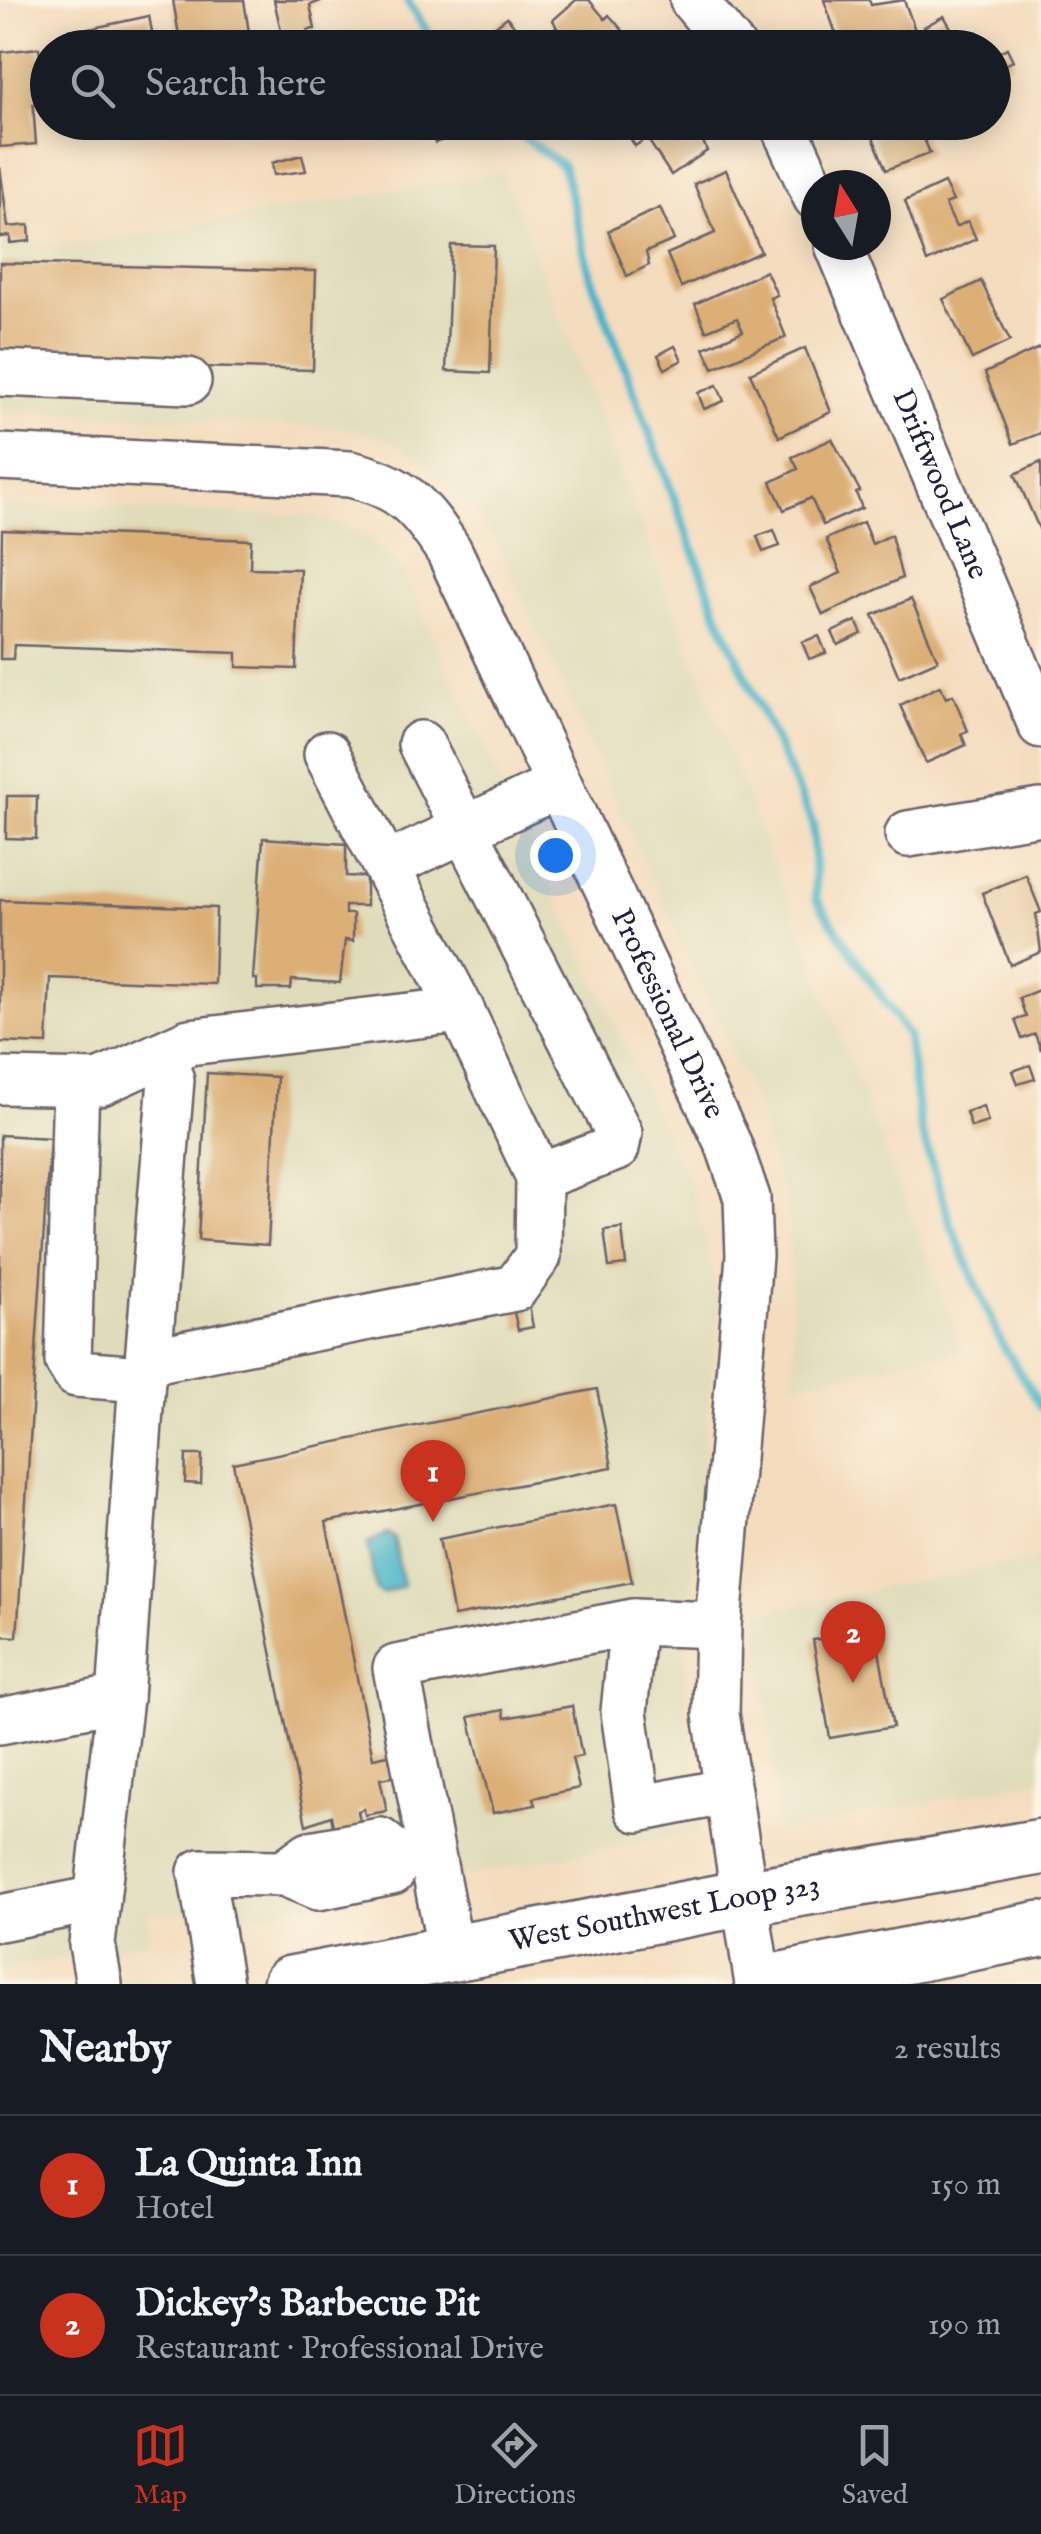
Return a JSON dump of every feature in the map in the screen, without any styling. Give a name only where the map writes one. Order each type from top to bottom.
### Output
[{"type":"highway","name":"West Southwest Loop 323","points":[[290,1984],[744,1898],[1041,1847]]},
{"type":"highway","points":[[761,1984],[1041,1929]]},
{"type":"street","points":[[693,0],[718,30]]},
{"type":"street","points":[[790,140],[804,170]]},
{"type":"street","name":"Driftwood Lane","points":[[844,260],[1041,725]]},
{"type":"street","points":[[0,374],[188,381]]},
{"type":"street","name":"Professional Drive","points":[[0,458],[350,474],[382,482],[408,498],[449,550],[729,1146],[748,1198],[749,1256],[718,1624],[716,1714],[761,1984]]},
{"type":"street","points":[[421,744],[619,1133],[616,1148],[539,1177]]},
{"type":"street","points":[[76,1082],[68,1361],[76,1374],[145,1370],[515,1288],[538,1256],[539,1177],[461,1010],[327,754]]},
{"type":"street","points":[[386,866],[559,785]]},
{"type":"street","points":[[908,834],[1041,812]]},
{"type":"street","points":[[0,1080],[98,1083],[189,1042],[461,1010]]},
{"type":"street","points":[[99,1984],[92,1944],[120,1698],[171,1080],[160,1054]]},
{"type":"street","points":[[452,1953],[416,1854],[396,1668],[633,1622],[718,1624]]},
{"type":"street","points":[[633,1622],[624,1712],[638,1809],[728,1792]]},
{"type":"street","points":[[0,1721],[120,1698]]},
{"type":"street","points":[[220,1984],[201,1872],[284,1872],[318,1887],[392,1872],[416,1854]]},
{"type":"street","points":[[0,1918],[97,1899]]},
{"type":"shaded area","points":[[503,172],[963,1350],[795,1384],[788,1216],[759,1111],[497,543],[472,510],[425,464],[393,442],[355,429],[0,409],[0,242],[85,244]]},
{"type":"shaded area","points":[[0,505],[314,516],[363,534],[400,567],[691,1186],[706,1241],[718,1302],[686,1637],[687,1711],[702,1831],[250,1916],[147,1912],[150,1941],[0,1971]]},
{"type":"shaded area","points":[[1041,1557],[1041,1779],[780,1832],[757,1613]]},
{"type":"water","points":[[388,1534],[394,1538],[403,1586],[382,1594],[376,1590],[367,1543]]},
{"type":"building","points":[[173,0],[244,0],[249,30],[178,30]]},
{"type":"building","points":[[274,0],[324,0],[310,5],[315,29],[281,30]]},
{"type":"building","points":[[576,0],[589,0],[605,19],[609,15],[622,30],[558,30],[553,20]]},
{"type":"building","points":[[824,0],[869,0],[871,5],[904,0],[915,30],[835,30]]},
{"type":"building","points":[[149,16],[152,30],[84,30]]},
{"type":"building","points":[[944,16],[951,28],[926,30],[924,27]]},
{"type":"building","points":[[507,17],[516,28],[513,30],[491,30]]},
{"type":"building","points":[[30,49],[30,140],[36,140],[36,144],[0,147],[2,52]]},
{"type":"building","points":[[648,140],[702,140],[707,151],[671,175]]},
{"type":"building","points":[[874,140],[925,140],[930,153],[886,170]]},
{"type":"building","points":[[302,155],[306,171],[274,175],[272,163]]},
{"type":"building","points":[[0,167],[8,227],[29,225],[30,241],[10,243],[10,236],[0,237]]},
{"type":"building","points":[[726,170],[761,252],[681,287],[667,254],[715,233],[694,184]]},
{"type":"building","points":[[944,183],[953,201],[945,204],[956,227],[968,221],[976,239],[927,262],[905,201]]},
{"type":"building","points":[[660,208],[674,240],[646,252],[649,265],[627,276],[608,231]]},
{"type":"building","points":[[451,245],[494,246],[490,373],[446,371]]},
{"type":"building","points":[[0,263],[316,271],[313,370],[0,362]]},
{"type":"building","points":[[766,271],[777,295],[770,298],[786,337],[713,368],[704,348],[743,331],[737,318],[706,331],[695,304]]},
{"type":"building","points":[[981,281],[1010,341],[972,359],[943,299]]},
{"type":"building","points":[[675,346],[682,360],[665,369],[658,355]]},
{"type":"building","points":[[1041,347],[1041,433],[1013,444],[985,373]]},
{"type":"building","points":[[805,348],[831,412],[779,437],[750,373]]},
{"type":"building","points":[[717,385],[724,401],[704,409],[698,393]]},
{"type":"building","points":[[832,439],[860,491],[856,493],[862,508],[823,525],[811,498],[784,510],[771,482],[798,469],[792,457]]},
{"type":"building","points":[[1041,462],[1041,533],[1015,474]]},
{"type":"building","points":[[863,522],[872,544],[891,535],[902,578],[823,615],[810,587],[841,573],[826,539]]},
{"type":"building","points":[[2,530],[251,540],[250,568],[300,569],[296,669],[237,667],[237,653],[14,645],[13,659],[0,659]]},
{"type":"building","points":[[774,530],[780,546],[763,552],[757,536]]},
{"type":"building","points":[[911,599],[938,660],[899,677],[873,615]]},
{"type":"building","points":[[856,621],[862,634],[838,645],[832,632]]},
{"type":"building","points":[[819,636],[826,653],[809,659],[802,642]]},
{"type":"building","points":[[940,686],[946,698],[953,695],[968,731],[961,734],[966,745],[926,763],[900,705]]},
{"type":"building","points":[[7,796],[37,796],[36,839],[6,838]]},
{"type":"building","points":[[263,838],[346,844],[346,876],[366,877],[366,906],[345,906],[345,914],[353,914],[353,941],[345,940],[340,983],[292,980],[291,989],[257,989],[257,979],[253,979]]},
{"type":"building","points":[[1026,875],[1041,912],[1036,914],[1041,952],[1010,965],[982,893]]},
{"type":"building","points":[[0,900],[216,908],[214,984],[50,978],[47,1044],[0,1042]]},
{"type":"building","points":[[1041,989],[1041,1050],[1035,1034],[1022,1039],[1015,1020],[1026,1017],[1019,998]]},
{"type":"building","points":[[1030,1065],[1035,1079],[1018,1084],[1013,1071]]},
{"type":"building","points":[[207,1073],[277,1077],[268,1245],[198,1240]]},
{"type":"building","points":[[983,1106],[988,1122],[971,1127],[966,1112]]},
{"type":"building","points":[[0,1135],[50,1138],[17,1637],[0,1636]]},
{"type":"building","points":[[622,1228],[626,1265],[609,1267],[604,1230]]},
{"type":"building","points":[[529,1305],[533,1327],[518,1330],[513,1308]]},
{"type":"building","points":[[597,1389],[612,1467],[326,1522],[373,1758],[393,1754],[398,1776],[380,1779],[387,1811],[365,1815],[364,1809],[358,1811],[368,1861],[341,1867],[331,1816],[306,1825],[233,1463]]},
{"type":"building","points":[[186,1455],[202,1455],[201,1484],[185,1483]]},
{"type":"building","points":[[616,1504],[632,1582],[454,1616],[439,1539]]},
{"type":"building","points":[[875,1629],[893,1727],[830,1738],[813,1640]]},
{"type":"building","points":[[572,1706],[582,1756],[572,1758],[579,1788],[533,1798],[535,1805],[493,1813],[469,1717],[503,1710],[505,1718]]},
{"type":"waterway","points":[[407,0],[426,30]]},
{"type":"waterway","points":[[528,140],[563,166],[591,277],[717,613],[813,824],[816,899],[908,1036],[920,1126],[951,1225],[1001,1342],[1041,1407]]},
{"type":"place","name":"La Quinta Inn","points":[[433,1522]]},
{"type":"place","name":"Dickey's Barbecue Pit","points":[[853,1683]]}]
